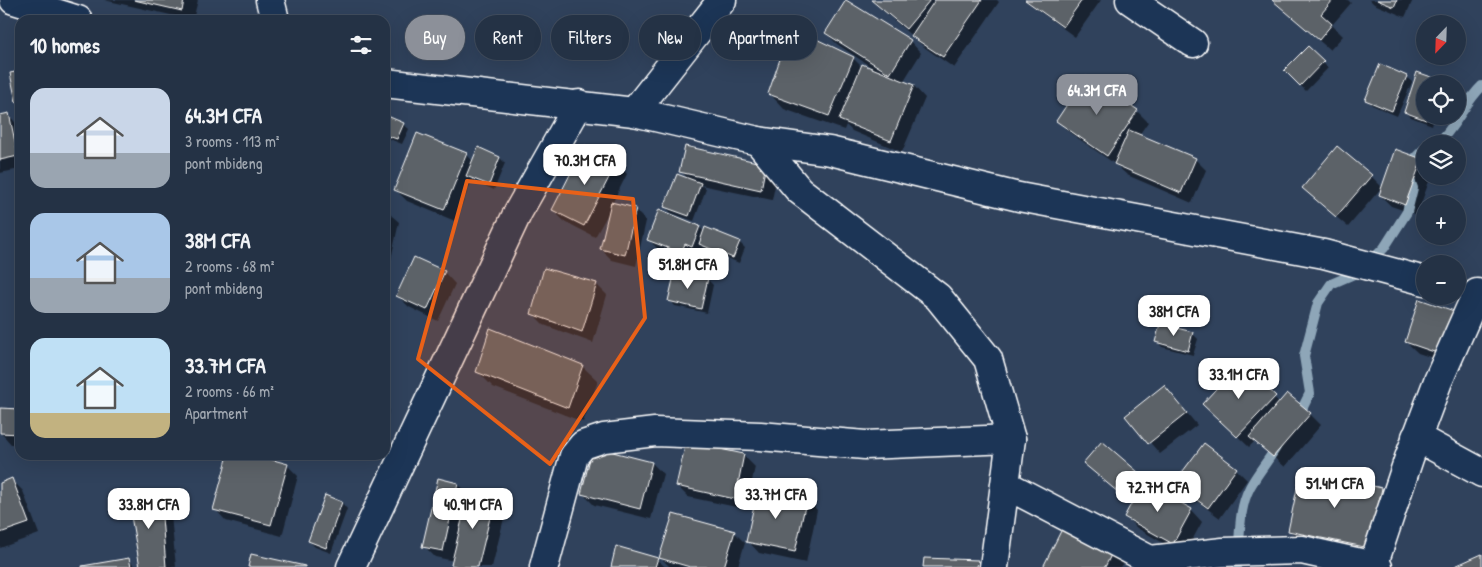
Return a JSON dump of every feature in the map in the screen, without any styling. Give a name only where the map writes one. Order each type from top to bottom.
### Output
[{"type":"street","points":[[14,0],[62,15]]},
{"type":"street","points":[[270,0],[274,15]]},
{"type":"street","points":[[634,112],[722,0]]},
{"type":"street","points":[[1130,0],[1192,43]]},
{"type":"street","points":[[390,84],[579,104],[634,112],[758,141],[830,151],[1019,197],[1324,254],[1416,279]]},
{"type":"street","points":[[351,567],[518,212],[579,104]]},
{"type":"street","points":[[758,141],[799,190],[938,298],[988,359],[1011,439],[994,567]]},
{"type":"street","points":[[1006,484],[1150,560],[1223,552],[1302,550],[1376,566],[1416,437],[1472,292]]},
{"type":"street","points":[[544,567],[574,456],[583,445],[604,438],[655,432],[760,436],[865,445],[1011,439]]},
{"type":"street","points":[[1416,437],[1482,474]]},
{"type":"highlighted area","points":[[467,181],[633,199],[645,318],[550,464],[418,359]]},
{"type":"building","points":[[134,0],[184,0],[182,11]]},
{"type":"building","points":[[846,0],[911,40],[890,74],[825,33]]},
{"type":"building","points":[[871,0],[930,0],[906,29]]},
{"type":"building","points":[[935,0],[982,0],[943,57],[911,36]]},
{"type":"building","points":[[1025,0],[1082,0],[1063,27]]},
{"type":"building","points":[[1272,0],[1333,0],[1321,14],[1332,24],[1319,40]]},
{"type":"building","points":[[1377,0],[1397,0],[1394,7]]},
{"type":"building","points":[[817,39],[854,57],[829,116],[768,94],[780,60],[817,60]]},
{"type":"building","points":[[1308,46],[1324,61],[1300,86],[1284,70]]},
{"type":"building","points":[[862,64],[914,85],[891,141],[839,120]]},
{"type":"building","points":[[1380,64],[1407,76],[1392,111],[1365,100]]},
{"type":"building","points":[[15,72],[15,97],[10,73]]},
{"type":"building","points":[[1416,75],[1416,116],[1404,112]]},
{"type":"building","points":[[1086,76],[1138,110],[1107,156],[1056,121]]},
{"type":"building","points":[[9,113],[15,142],[15,157],[0,160],[0,115]]},
{"type":"building","points":[[390,117],[404,123],[397,139],[390,137]]},
{"type":"building","points":[[1129,130],[1196,158],[1181,193],[1114,164]]},
{"type":"building","points":[[417,133],[467,153],[444,210],[394,190]]},
{"type":"building","points":[[585,145],[617,162],[584,226],[552,210]]},
{"type":"building","points":[[685,146],[766,164],[761,190],[679,172]]},
{"type":"building","points":[[1337,146],[1372,175],[1336,217],[1302,188]]},
{"type":"building","points":[[478,147],[500,157],[489,185],[466,176]]},
{"type":"building","points":[[1395,149],[1416,157],[1416,175],[1405,205],[1379,195]]},
{"type":"building","points":[[677,174],[701,183],[689,216],[664,207]]},
{"type":"building","points":[[611,202],[636,208],[625,255],[600,249]]},
{"type":"building","points":[[659,209],[700,226],[692,247],[685,244],[681,253],[647,240]]},
{"type":"building","points":[[705,227],[740,241],[733,258],[699,244]]},
{"type":"building","points":[[414,257],[445,271],[427,310],[396,296]]},
{"type":"building","points":[[544,268],[597,283],[582,332],[531,314]]},
{"type":"building","points":[[675,271],[708,278],[701,309],[668,301]]},
{"type":"building","points":[[1417,305],[1437,305],[1457,312],[1443,355],[1405,342]]},
{"type":"building","points":[[1160,324],[1193,332],[1188,351],[1155,342]]},
{"type":"building","points":[[490,328],[583,365],[568,408],[476,372]]},
{"type":"building","points":[[1240,363],[1276,396],[1237,437],[1202,404]]},
{"type":"building","points":[[1164,385],[1187,413],[1148,444],[1125,416]]},
{"type":"building","points":[[1287,393],[1311,413],[1273,457],[1249,437]]},
{"type":"building","points":[[0,408],[15,409],[15,434],[0,433]]},
{"type":"building","points":[[1102,441],[1138,472],[1119,493],[1083,463]]},
{"type":"building","points":[[686,442],[744,454],[735,499],[676,486]]},
{"type":"building","points":[[1204,443],[1237,468],[1208,508],[1174,483]]},
{"type":"building","points":[[593,447],[652,462],[640,509],[581,494]]},
{"type":"building","points":[[227,460],[273,460],[288,464],[271,525],[213,510]]},
{"type":"building","points":[[1301,470],[1382,488],[1369,548],[1288,531]]},
{"type":"building","points":[[12,478],[29,523],[0,533],[0,483]]},
{"type":"building","points":[[438,478],[458,483],[443,551],[422,547]]},
{"type":"building","points":[[1143,482],[1192,509],[1173,544],[1124,517]]},
{"type":"building","points":[[758,487],[807,497],[795,552],[746,542]]},
{"type":"building","points":[[469,491],[495,497],[478,567],[459,567],[451,565]]},
{"type":"building","points":[[160,492],[166,567],[140,567],[128,499]]},
{"type":"building","points":[[325,495],[342,502],[326,548],[308,541]]},
{"type":"building","points":[[673,514],[735,531],[724,567],[690,567],[659,558]]},
{"type":"building","points":[[1064,525],[1113,551],[1105,567],[1043,567]]},
{"type":"building","points":[[616,546],[658,558],[655,567],[611,567]]},
{"type":"building","points":[[251,554],[305,566],[305,567],[248,567]]},
{"type":"building","points":[[1482,554],[1482,567],[1453,567]]},
{"type":"building","points":[[129,558],[131,567],[82,567],[82,566]]},
{"type":"building","points":[[924,558],[978,560],[977,567],[923,567]]},
{"type":"waterway","points":[[1446,135],[1482,86]]},
{"type":"waterway","points":[[1297,419],[1310,393],[1304,356],[1318,303],[1331,284],[1361,271],[1384,248],[1407,212],[1413,188],[1408,175],[1412,161],[1416,157]]},
{"type":"waterway","points":[[1237,567],[1243,506],[1253,481],[1278,444]]}]
